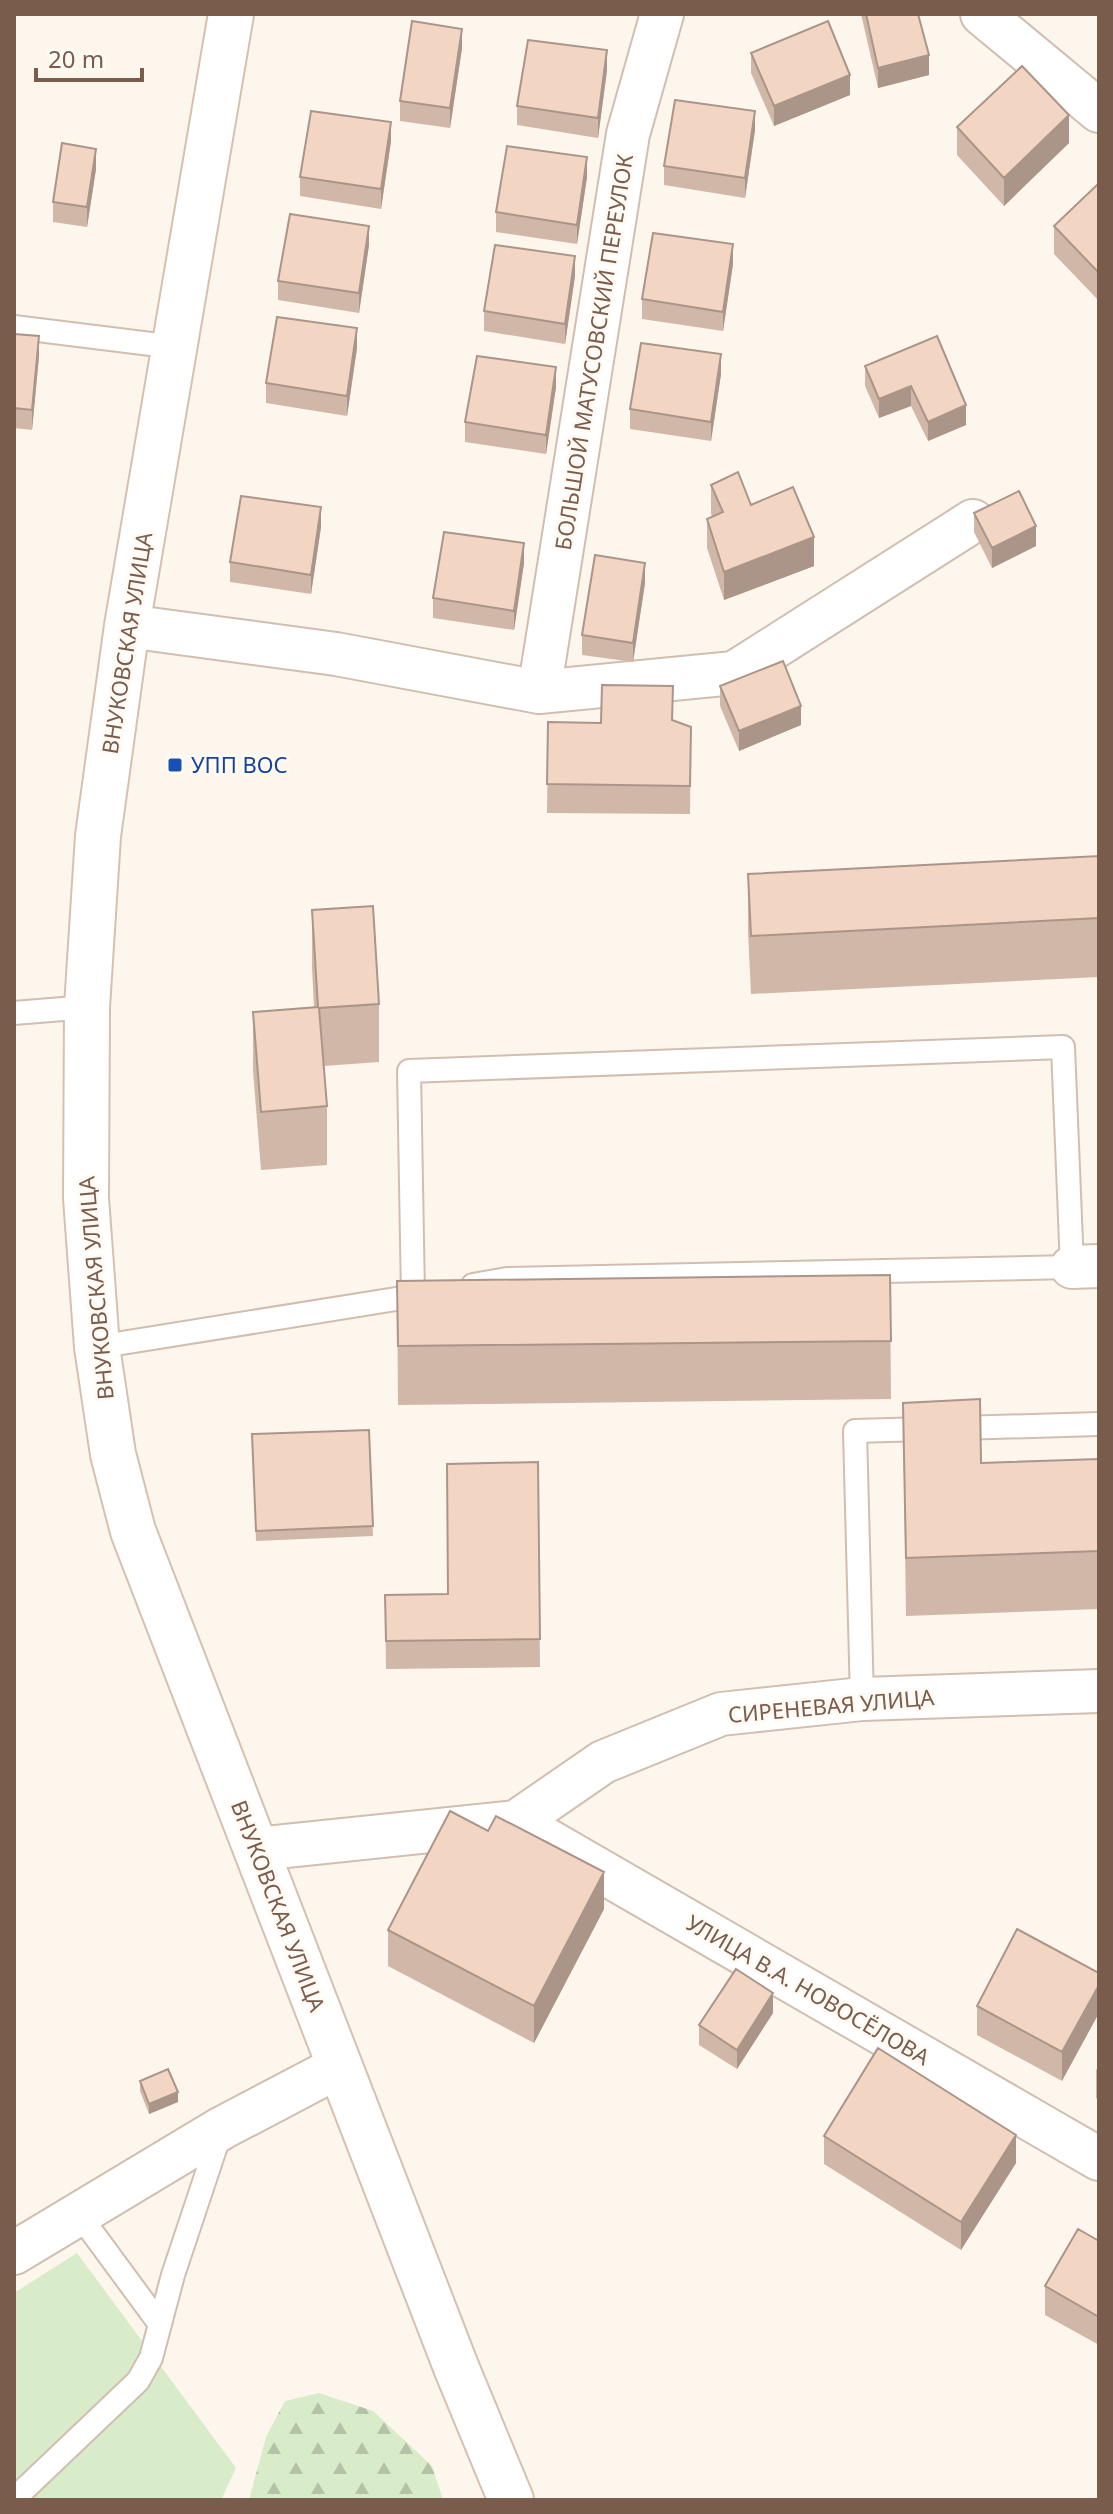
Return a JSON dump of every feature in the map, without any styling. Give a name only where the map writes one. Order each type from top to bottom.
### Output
[{"type":"main road","name":"ВНУКОВСКАЯ УЛИЦА","points":[[231,14],[127,626],[98,836],[87,1007],[86,1198],[97,1347],[113,1454],[133,1531],[511,2500]]},
{"type":"street","name":"БОЛЬШОЙ МАТУСОВСКИЙ ПЕРЕУЛОК","points":[[539,692],[628,134],[662,14]]},
{"type":"street","points":[[982,14],[1099,111]]},
{"type":"street","points":[[127,626],[336,654],[539,692],[734,673],[973,521]]},
{"type":"street","name":"СИРЕНЕВАЯ УЛИЦА","points":[[257,1849],[516,1822],[603,1762],[721,1714],[862,1699],[1099,1691]]},
{"type":"street","name":"УЛИЦА В.А. НОВОСЁЛОВА","points":[[516,1822],[1099,2159]]},
{"type":"street","points":[[14,2253],[222,2128],[340,2066]]},
{"type":"lane","points":[[14,327],[175,347]]},
{"type":"lane","points":[[14,1013],[87,1007]]},
{"type":"lane","points":[[97,1347],[413,1296],[507,1279],[1086,1267],[1063,1047],[409,1071],[413,1296]]},
{"type":"lane","points":[[862,1699],[855,1431],[1099,1424]]},
{"type":"lane","points":[[14,2499],[138,2381],[151,2358],[159,2323],[222,2128]]},
{"type":"lane","points":[[78,2213],[159,2323]]},
{"type":"green space","points":[[77,2253],[236,2468],[221,2500],[14,2500],[14,2293]]},
{"type":"green space","points":[[319,2393],[373,2411],[432,2466],[443,2500],[249,2500],[266,2437],[285,2401]]},
{"type":"building","points":[[866,14],[918,14],[929,55],[878,68]]},
{"type":"building","points":[[412,21],[462,29],[450,108],[400,101]]},
{"type":"building","points":[[828,21],[850,75],[774,106],[751,53]]},
{"type":"building","points":[[528,40],[607,50],[598,118],[517,106]]},
{"type":"building","points":[[1022,66],[1069,115],[1004,178],[957,127]]},
{"type":"building","points":[[675,100],[755,111],[745,178],[664,166]]},
{"type":"building","points":[[311,111],[391,122],[381,189],[300,177]]},
{"type":"building","points":[[62,143],[96,149],[87,207],[53,202]]},
{"type":"building","points":[[507,146],[587,157],[577,225],[496,212]]},
{"type":"building","points":[[1099,183],[1099,273],[1054,226]]},
{"type":"building","points":[[290,214],[369,226],[359,293],[278,281]]},
{"type":"building","points":[[653,233],[733,244],[723,312],[642,299]]},
{"type":"building","points":[[495,245],[575,256],[565,324],[484,311]]},
{"type":"building","points":[[277,317],[357,328],[347,396],[266,383]]},
{"type":"building","points":[[14,334],[39,336],[32,410],[14,408]]},
{"type":"building","points":[[937,336],[966,405],[928,422],[911,386],[879,399],[865,366]]},
{"type":"building","points":[[641,343],[721,354],[711,422],[630,409]]},
{"type":"building","points":[[477,356],[556,367],[546,435],[465,422]]},
{"type":"building","points":[[738,472],[751,505],[793,487],[814,537],[724,572],[707,519],[723,512],[711,485]]},
{"type":"building","points":[[1019,491],[1036,526],[992,548],[974,513]]},
{"type":"building","points":[[241,496],[321,507],[311,575],[230,562]]},
{"type":"building","points":[[444,532],[524,543],[514,611],[433,598]]},
{"type":"building","points":[[595,555],[645,563],[633,643],[582,635]]},
{"type":"building","points":[[783,661],[801,706],[739,731],[720,686]]},
{"type":"building","points":[[602,685],[673,686],[672,720],[691,727],[690,786],[547,784],[548,722],[601,723]]},
{"type":"building","points":[[1099,856],[1099,918],[751,936],[748,874]]},
{"type":"building","points":[[373,906],[379,1004],[319,1008],[327,1106],[261,1112],[253,1012],[318,1007],[312,910]]},
{"type":"building","points":[[890,1275],[891,1341],[398,1346],[397,1281]]},
{"type":"building","points":[[980,1399],[981,1463],[1099,1459],[1099,1551],[906,1558],[903,1403]]},
{"type":"building","points":[[369,1430],[373,1526],[256,1531],[252,1434]]},
{"type":"building","points":[[538,1462],[540,1639],[386,1641],[385,1595],[448,1594],[447,1464]]},
{"type":"building","points":[[450,1811],[488,1831],[496,1816],[604,1872],[534,2006],[388,1930]]},
{"type":"building","points":[[1017,1929],[1099,1973],[1099,1985],[1062,2052],[977,2006]]},
{"type":"building","points":[[736,1969],[773,1993],[737,2050],[699,2025]]},
{"type":"building","points":[[878,2048],[1016,2135],[961,2222],[824,2136]]},
{"type":"building","points":[[168,2069],[178,2092],[149,2104],[140,2081]]},
{"type":"building","points":[[1078,2229],[1099,2241],[1099,2317],[1045,2286]]},
{"type":"place","name":"УПП ВОС","points":[[175,765]]}]
